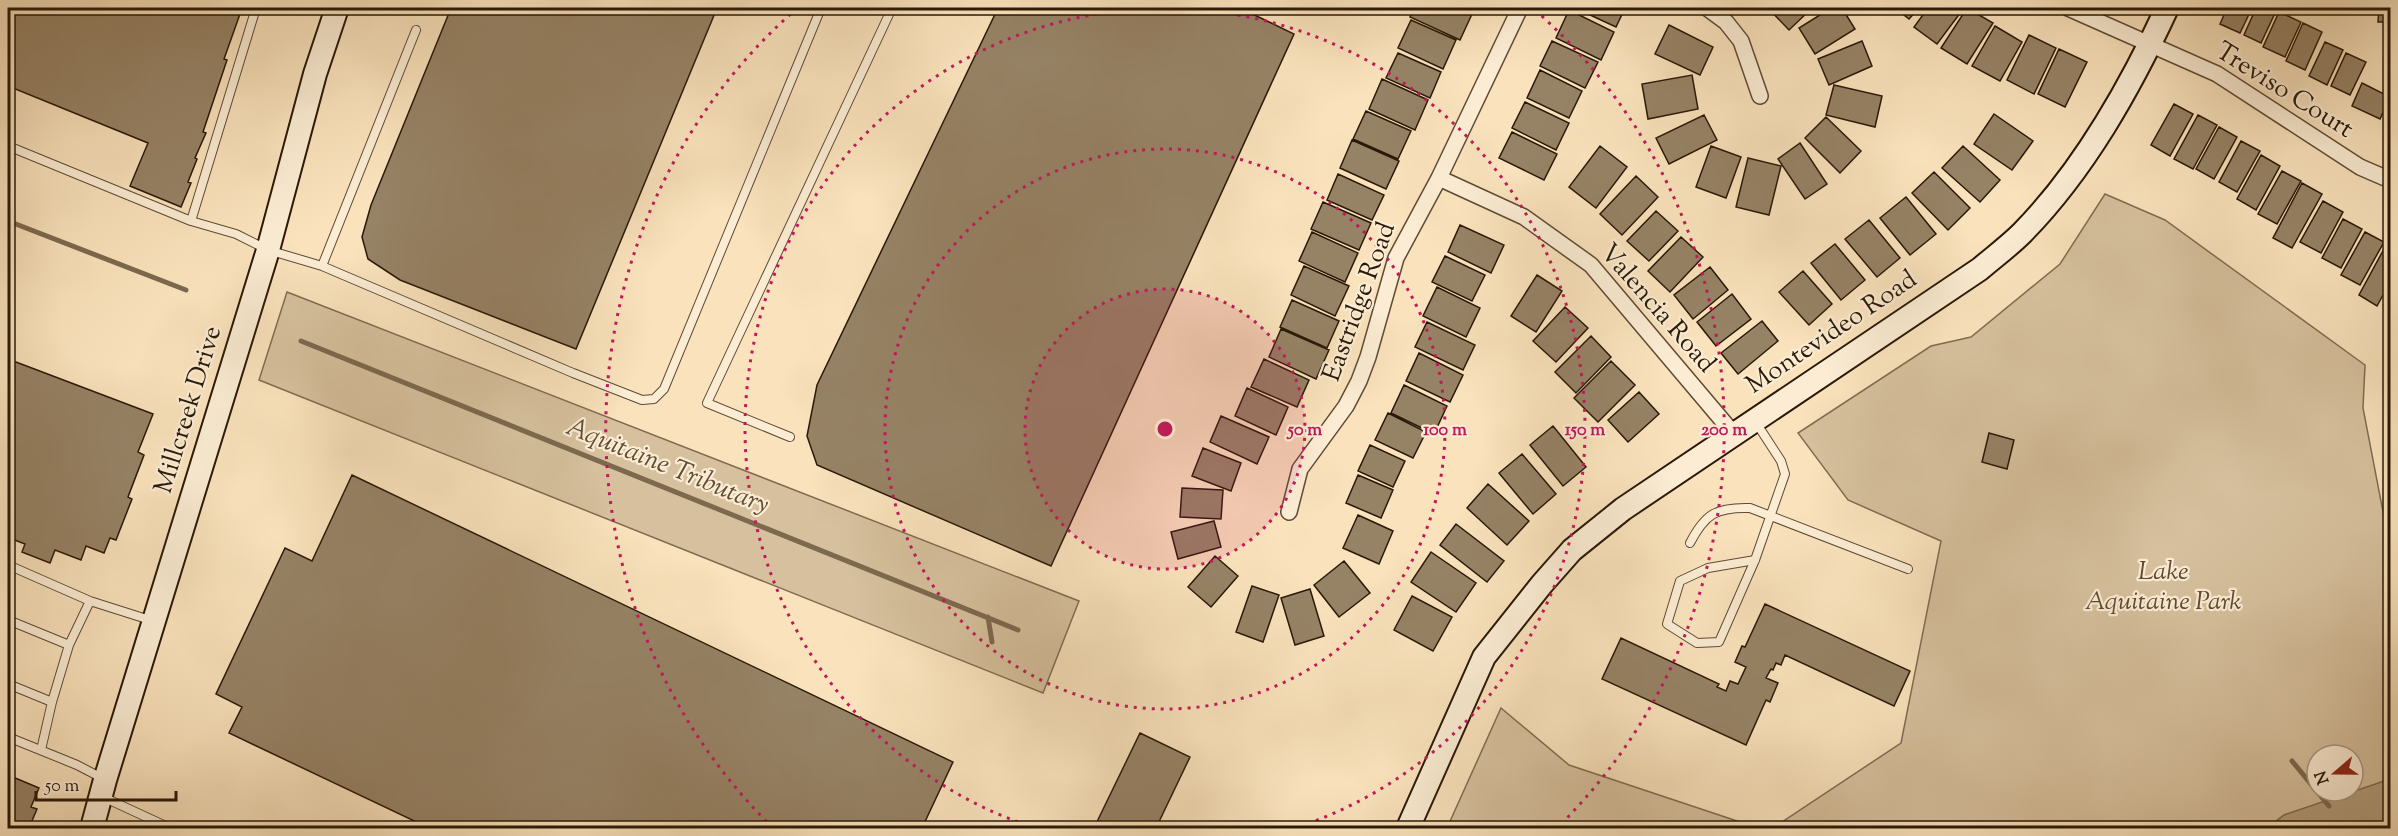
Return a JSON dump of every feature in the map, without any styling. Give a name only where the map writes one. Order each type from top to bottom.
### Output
[{"type":"street","name":"Millcreek Drive","points":[[92,828],[268,250],[315,74],[337,8]]},
{"type":"street","name":"Eastridge Road","points":[[1288,512],[1300,469],[1346,406],[1359,381],[1396,258],[1439,178],[1520,8]]},
{"type":"street","points":[[1707,8],[1726,22],[1741,40],[1760,96]]},
{"type":"street","points":[[2068,8],[2151,44]]},
{"type":"street","name":"Montevideo Road","points":[[1408,828],[1484,657],[1572,550],[1623,509],[1733,433],[1980,269],[2021,234],[2066,183],[2099,135],[2151,44],[2167,8]]},
{"type":"street","name":"Treviso Court","points":[[2151,44],[2217,74],[2360,167],[2391,180]]},
{"type":"street","name":"Valencia Road","points":[[1439,178],[1524,217],[1591,265],[1733,433]]},
{"type":"lane","points":[[191,221],[256,8]]},
{"type":"lane","points":[[8,146],[191,221],[236,234],[268,250],[322,266],[573,373],[642,400],[654,399],[664,389],[821,8]]},
{"type":"lane","points":[[790,437],[707,403],[892,8]]},
{"type":"lane","points":[[322,266],[416,30]]},
{"type":"lane","points":[[1755,420],[1781,461],[1785,474],[1755,560],[1719,642],[1697,643],[1667,624],[1680,581],[1708,568],[1755,560]]},
{"type":"lane","points":[[1690,543],[1700,524],[1711,514],[1731,507],[1750,508],[1908,569]]},
{"type":"lane","points":[[8,565],[90,601],[156,621]]},
{"type":"lane","points":[[41,750],[69,645],[90,601]]},
{"type":"lane","points":[[8,620],[69,645]]},
{"type":"lane","points":[[8,684],[52,702]]},
{"type":"lane","points":[[8,737],[77,765],[104,788],[170,828]]},
{"type":"green space","name":"Lake Aquitaine Park","points":[[2105,194],[2165,220],[2365,365],[2363,408],[2390,548],[2390,828],[1773,828],[1901,743],[1941,541],[1848,500],[1798,433],[1931,346],[1971,337],[2060,264]]},
{"type":"green space","points":[[287,292],[1079,601],[1043,693],[259,380]]},
{"type":"green space","points":[[1501,708],[1569,765],[1758,828],[1447,828]]},
{"type":"shaded area","points":[[2390,779],[2390,828],[2267,828],[2284,815],[2319,803],[2365,803],[2365,787]]},
{"type":"building","points":[[8,8],[240,8],[241,11],[224,59],[227,60],[203,132],[206,133],[195,158],[197,159],[188,182],[191,183],[181,207],[130,186],[148,143],[8,86]]},
{"type":"building","points":[[451,8],[717,8],[576,349],[400,280],[368,259],[362,237],[371,205]]},
{"type":"building","points":[[998,8],[1240,8],[1294,34],[1051,566],[817,465],[807,436],[817,385]]},
{"type":"building","points":[[1415,8],[1464,8],[1473,12],[1460,40],[1410,17]]},
{"type":"building","points":[[1575,8],[1625,8],[1616,27]]},
{"type":"building","points":[[1768,8],[1812,8],[1789,30]]},
{"type":"building","points":[[1831,8],[1842,8],[1855,29],[1815,54],[1799,28]]},
{"type":"building","points":[[1895,8],[1919,8],[1909,19]]},
{"type":"building","points":[[1928,8],[1964,8],[1937,44],[1914,27]]},
{"type":"building","points":[[1967,8],[1993,23],[1967,64],[1941,48]]},
{"type":"building","points":[[2227,8],[2252,8],[2240,33],[2220,24]]},
{"type":"building","points":[[2256,8],[2264,8],[2275,13],[2261,43],[2244,35]]},
{"type":"building","points":[[2379,8],[2390,8],[2390,22],[2378,22]]},
{"type":"building","points":[[1569,10],[1614,32],[1601,60],[1556,38]]},
{"type":"building","points":[[2279,12],[2301,22],[2285,57],[2263,47]]},
{"type":"building","points":[[1411,20],[1456,40],[1443,69],[1398,48]]},
{"type":"building","points":[[2303,23],[2322,32],[2305,70],[2286,61]]},
{"type":"building","points":[[1669,25],[1713,47],[1700,75],[1655,54]]},
{"type":"building","points":[[1995,26],[2022,42],[2000,81],[1972,66]]},
{"type":"building","points":[[2029,35],[2056,48],[2034,94],[2007,80]]},
{"type":"building","points":[[1552,41],[1598,62],[1585,88],[1540,66]]},
{"type":"building","points":[[1862,41],[1872,66],[1829,85],[1818,59]]},
{"type":"building","points":[[2325,42],[2343,50],[2327,85],[2309,76]]},
{"type":"building","points":[[2059,49],[2087,62],[2065,107],[2038,94]]},
{"type":"building","points":[[1398,53],[1441,72],[1430,98],[1386,78]]},
{"type":"building","points":[[2346,53],[2366,62],[2350,95],[2331,86]]},
{"type":"building","points":[[1540,70],[1582,91],[1569,118],[1527,98]]},
{"type":"building","points":[[1692,75],[1698,109],[1648,119],[1642,84]]},
{"type":"building","points":[[1382,79],[1428,100],[1415,130],[1369,109]]},
{"type":"building","points":[[2362,83],[2390,97],[2380,119],[2352,106]]},
{"type":"building","points":[[1834,85],[1882,96],[1875,127],[1826,115]]},
{"type":"building","points":[[1525,102],[1569,123],[1556,150],[1512,128]]},
{"type":"building","points":[[2174,104],[2193,114],[2170,156],[2151,145]]},
{"type":"building","points":[[1366,111],[1411,131],[1398,159],[1353,139]]},
{"type":"building","points":[[1994,114],[2033,141],[2012,170],[1974,144]]},
{"type":"building","points":[[1704,115],[1717,140],[1669,164],[1656,138]]},
{"type":"building","points":[[2198,115],[2217,125],[2193,169],[2174,159]]},
{"type":"building","points":[[1826,117],[1861,151],[1840,173],[1805,138]]},
{"type":"building","points":[[2219,127],[2237,137],[2214,179],[2196,169]]},
{"type":"building","points":[[1512,132],[1557,154],[1544,180],[1499,158]]},
{"type":"building","points":[[1352,140],[1399,161],[1386,189],[1340,168]]},
{"type":"building","points":[[2241,141],[2260,151],[2237,192],[2219,182]]},
{"type":"building","points":[[1800,143],[1827,184],[1805,199],[1778,159]]},
{"type":"building","points":[[1600,146],[1627,167],[1596,208],[1569,187]]},
{"type":"building","points":[[1711,146],[1741,157],[1726,198],[1696,187]]},
{"type":"building","points":[[1963,146],[2000,180],[1980,202],[1942,168]]},
{"type":"building","points":[[2261,155],[2280,166],[2256,210],[2237,199]]},
{"type":"building","points":[[1748,158],[1781,166],[1769,215],[1736,207]]},
{"type":"building","points":[[2282,171],[2301,181],[2277,224],[2258,214]]},
{"type":"building","points":[[1934,172],[1970,208],[1948,230],[1912,193]]},
{"type":"building","points":[[1338,174],[1384,195],[1372,220],[1327,200]]},
{"type":"building","points":[[1636,176],[1658,197],[1622,235],[1600,214]]},
{"type":"building","points":[[2302,183],[2322,194],[2292,248],[2273,238]]},
{"type":"building","points":[[1906,197],[1936,234],[1910,255],[1880,218]]},
{"type":"building","points":[[2323,201],[2343,212],[2321,253],[2300,242]]},
{"type":"building","points":[[1323,202],[1371,223],[1359,250],[1311,229]]},
{"type":"building","points":[[1656,211],[1678,231],[1649,261],[1627,241]]},
{"type":"building","points":[[2343,219],[2362,229],[2341,268],[2322,258]]},
{"type":"building","points":[[1869,220],[1900,258],[1877,277],[1845,239]]},
{"type":"building","points":[[1460,225],[1504,245],[1491,273],[1448,252]]},
{"type":"building","points":[[1312,232],[1358,253],[1345,282],[1299,261]]},
{"type":"building","points":[[2365,232],[2384,242],[2360,285],[2341,275]]},
{"type":"building","points":[[1681,237],[1703,257],[1670,292],[1648,271]]},
{"type":"building","points":[[1835,244],[1865,280],[1841,300],[1811,263]]},
{"type":"building","points":[[2385,247],[2390,250],[2390,282],[2377,306],[2359,295]]},
{"type":"building","points":[[1445,256],[1485,275],[1472,301],[1432,282]]},
{"type":"building","points":[[1304,266],[1349,286],[1335,316],[1291,295]]},
{"type":"building","points":[[1710,267],[1728,290],[1693,319],[1674,295]]},
{"type":"building","points":[[1803,271],[1832,304],[1809,325],[1779,292]]},
{"type":"building","points":[[1537,275],[1562,291],[1536,332],[1511,316]]},
{"type":"building","points":[[1437,287],[1480,308],[1466,337],[1423,316]]},
{"type":"building","points":[[1732,294],[1751,319],[1716,346],[1697,322]]},
{"type":"building","points":[[1292,300],[1339,321],[1327,348],[1280,327]]},
{"type":"building","points":[[1565,307],[1588,328],[1556,362],[1533,341]]},
{"type":"building","points":[[1762,321],[1778,341],[1738,374],[1721,353]]},
{"type":"building","points":[[1427,322],[1475,345],[1463,370],[1415,347]]},
{"type":"building","points":[[1281,329],[1329,350],[1316,379],[1269,357]]},
{"type":"building","points":[[1591,336],[1611,357],[1576,393],[1555,372]]},
{"type":"building","points":[[1419,353],[1463,375],[1450,402],[1406,381]]},
{"type":"building","points":[[8,359],[153,414],[138,452],[144,455],[128,497],[132,499],[116,540],[110,538],[104,553],[86,546],[81,560],[55,550],[50,563],[22,552],[25,544],[12,539],[8,547]]},
{"type":"building","points":[[1264,359],[1309,380],[1297,407],[1251,387]]},
{"type":"building","points":[[1611,361],[1635,385],[1598,422],[1574,398]]},
{"type":"building","points":[[1404,385],[1447,406],[1434,434],[1391,413]]},
{"type":"building","points":[[1247,388],[1288,407],[1276,435],[1235,416]]},
{"type":"building","points":[[1639,392],[1659,414],[1628,442],[1608,420]]},
{"type":"building","points":[[1388,413],[1426,432],[1413,458],[1375,440]]},
{"type":"building","points":[[1221,416],[1269,437],[1257,464],[1210,442]]},
{"type":"building","points":[[1553,426],[1586,467],[1563,486],[1530,445]]},
{"type":"building","points":[[1989,433],[2014,440],[2007,469],[1982,462]]},
{"type":"building","points":[[1370,445],[1405,461],[1393,487],[1358,471]]},
{"type":"building","points":[[1203,448],[1241,463],[1231,491],[1192,476]]},
{"type":"building","points":[[1522,454],[1556,494],[1533,514],[1499,473]]},
{"type":"building","points":[[352,475],[953,762],[922,828],[429,828],[229,733],[242,707],[216,694],[285,548],[312,561]]},
{"type":"building","points":[[1358,475],[1393,490],[1381,518],[1346,503]]},
{"type":"building","points":[[1488,484],[1529,521],[1507,545],[1467,508]]},
{"type":"building","points":[[1182,488],[1223,490],[1221,519],[1180,517]]},
{"type":"building","points":[[1358,515],[1393,531],[1379,564],[1343,548]]},
{"type":"building","points":[[1214,521],[1221,547],[1178,559],[1171,532]]},
{"type":"building","points":[[1456,524],[1504,561],[1487,582],[1440,545]]},
{"type":"building","points":[[1431,552],[1476,583],[1456,612],[1411,582]]},
{"type":"building","points":[[1215,556],[1238,576],[1211,607],[1188,587]]},
{"type":"building","points":[[1344,561],[1370,593],[1339,617],[1314,585]]},
{"type":"building","points":[[1252,586],[1279,595],[1263,642],[1236,632]]},
{"type":"building","points":[[1310,589],[1324,636],[1295,645],[1281,598]]},
{"type":"building","points":[[1412,596],[1452,617],[1433,651],[1394,630]]},
{"type":"building","points":[[1765,604],[1910,671],[1894,706],[1785,655],[1781,665],[1776,663],[1766,678],[1778,683],[1770,702],[1766,700],[1746,745],[1602,679],[1621,638],[1719,684],[1717,687],[1726,691],[1730,681],[1738,684],[1746,667],[1735,662],[1742,646],[1745,647]]},
{"type":"building","points":[[1140,733],[1190,757],[1156,828],[1094,828]]},
{"type":"building","points":[[8,775],[39,788],[31,807],[37,809],[29,828],[8,828]]},
{"type":"waterway","name":"Aquitaine Tributary","points":[[8,221],[186,290]]},
{"type":"waterway","name":"Aquitaine Tributary","points":[[301,341],[1018,630]]},
{"type":"waterway","points":[[988,617],[992,642]]},
{"type":"waterway","points":[[2292,761],[2329,806]]}]
